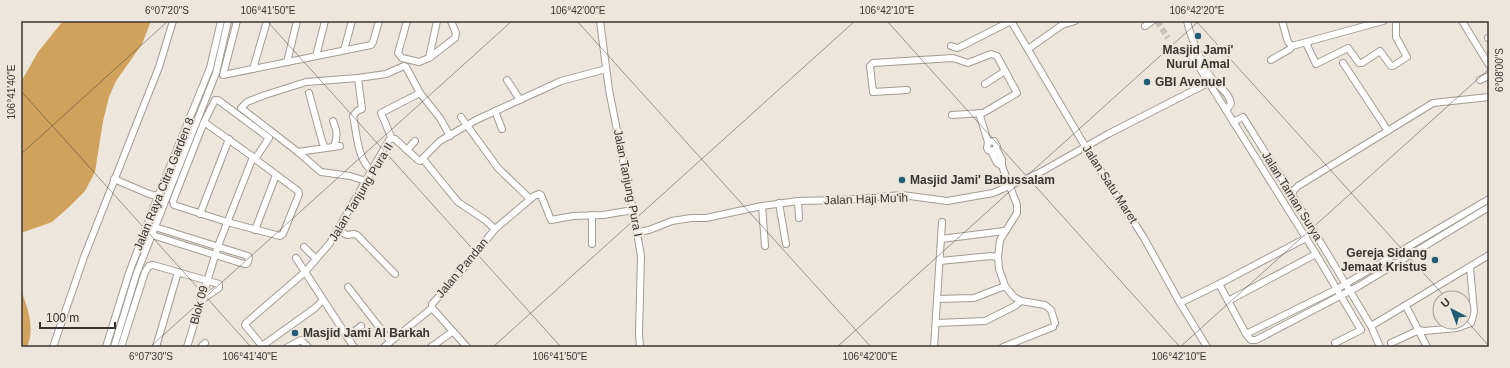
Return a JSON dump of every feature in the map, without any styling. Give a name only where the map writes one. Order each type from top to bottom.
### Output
[{"type":"street","points":[[53,347],[84,257],[159,67],[173,21]]},
{"type":"street","name":"Jalan Raya Citra Garden 8","points":[[106,347],[129,273],[157,196],[210,68],[221,21]]},
{"type":"street","name":"Jalan Raya Citra Garden 8","points":[[114,347],[136,275],[216,73],[228,21]]},
{"type":"street","points":[[237,21],[223,75],[372,44],[379,21]]},
{"type":"street","points":[[253,69],[267,21]]},
{"type":"street","points":[[287,62],[297,21]]},
{"type":"street","points":[[316,56],[325,21]]},
{"type":"street","points":[[344,50],[352,21]]},
{"type":"street","points":[[407,21],[398,52],[399,56],[419,62],[429,58],[455,38],[456,33],[452,21]]},
{"type":"street","points":[[429,58],[437,21]]},
{"type":"street","name":"Jalan Tanjung Pura I","points":[[600,21],[606,69],[638,232],[641,256],[640,347]]},
{"type":"street","points":[[951,46],[957,48],[960,47],[1011,21]]},
{"type":"street","name":"Jalan Satu Maret","points":[[1011,21],[1085,146],[1142,234],[1180,303],[1207,347]]},
{"type":"street","points":[[1028,49],[1062,25],[1075,21]]},
{"type":"street","points":[[1145,26],[1152,21]]},
{"type":"street","points":[[1187,21],[1193,43],[1208,73],[1214,82],[1230,99],[1231,104],[1226,110]]},
{"type":"street","points":[[1282,21],[1288,42],[1292,46]]},
{"type":"street","points":[[1271,60],[1290,49],[1292,46],[1371,22],[1384,21]]},
{"type":"street","points":[[1306,43],[1316,64],[1348,48],[1359,63],[1362,63],[1380,51],[1391,66],[1407,57],[1396,37],[1396,21]]},
{"type":"street","points":[[1462,21],[1489,66]]},
{"type":"street","name":"Jalan Taman Surya","points":[[1189,51],[1316,254],[1361,330],[1335,343]]},
{"type":"street","points":[[907,90],[873,92],[871,64],[880,62],[953,58],[968,63],[991,54],[997,56],[1017,93],[981,113],[952,115]]},
{"type":"street","points":[[1343,63],[1388,131]]},
{"type":"street","points":[[366,181],[350,176],[321,172],[298,152],[241,108],[247,102],[306,82],[386,74],[404,66],[406,67],[420,93],[440,118],[450,136]]},
{"type":"street","points":[[495,229],[485,220],[458,202],[423,159],[440,141],[476,120],[566,79],[606,69]]},
{"type":"street","points":[[985,84],[1006,71]]},
{"type":"street","points":[[1480,80],[1489,76]]},
{"type":"street","points":[[358,78],[362,109],[353,116],[360,155],[365,164],[372,171]]},
{"type":"street","points":[[508,80],[520,100]]},
{"type":"street","points":[[1085,146],[1208,83]]},
{"type":"street","points":[[309,93],[320,134],[326,148]]},
{"type":"street","points":[[392,139],[381,114],[420,93]]},
{"type":"street","points":[[1292,195],[1298,186],[1433,103],[1489,97]]},
{"type":"street","points":[[200,300],[220,286],[219,284],[206,281],[227,222],[254,158],[269,138],[218,100],[213,102],[204,122],[173,204],[200,214],[227,222],[255,230],[280,236],[283,234],[299,194],[298,191],[254,158],[204,122]]},
{"type":"street","points":[[495,111],[502,129]]},
{"type":"street","points":[[981,113],[990,142],[987,148],[994,150],[996,163],[1002,166],[1011,186],[1017,205],[1017,213],[1004,231],[1000,240],[998,257],[999,269],[1005,286],[1014,297],[1020,301],[1045,305],[1051,310],[1054,325],[1003,347]]},
{"type":"street","points":[[461,117],[498,168],[530,199],[539,194],[541,195],[552,220],[572,216],[603,215],[633,210]]},
{"type":"street","name":"Jalan Taman Surya","points":[[1233,122],[1243,117],[1346,284],[1371,326],[1380,347]]},
{"type":"street","points":[[298,152],[337,146],[338,136],[333,121]]},
{"type":"street","name":"Jalan Tanjung Pura II","points":[[262,346],[245,325],[246,323],[305,272],[330,243],[389,140],[395,139],[418,160],[423,159]]},
{"type":"street","points":[[200,214],[229,140]]},
{"type":"street","points":[[407,150],[415,141]]},
{"type":"street","name":"Jalan Haji Mu'ih","points":[[638,232],[649,230],[672,221],[691,218],[706,218],[762,206],[798,201],[842,200],[902,195],[947,201],[984,196],[1011,186],[1085,146]]},
{"type":"street","points":[[255,230],[276,175]]},
{"type":"street","points":[[114,179],[166,199]]},
{"type":"street","name":"Jalan Pandan","points":[[384,347],[432,308],[432,304],[453,281],[495,229],[530,199]]},
{"type":"street","points":[[1246,334],[1346,284],[1489,199]]},
{"type":"street","points":[[798,201],[799,218]]},
{"type":"street","points":[[780,203],[786,244]]},
{"type":"street","points":[[762,206],[765,246]]},
{"type":"street","points":[[1219,284],[1246,334],[1251,340],[1256,340],[1350,291],[1489,207]]},
{"type":"street","points":[[592,215],[592,244]]},
{"type":"street","points":[[934,347],[942,222]]},
{"type":"street","points":[[152,235],[244,264],[248,263],[248,256],[155,227]]},
{"type":"street","points":[[338,230],[348,235],[357,235],[395,274]]},
{"type":"street","points":[[166,239],[170,231]]},
{"type":"street","points":[[941,239],[1004,231]]},
{"type":"street","points":[[1180,303],[1306,238]]},
{"type":"street","points":[[304,247],[316,259]]},
{"type":"street","points":[[1228,301],[1316,254]]},
{"type":"street","points":[[1371,326],[1489,255]]},
{"type":"street","points":[[940,261],[992,256],[998,257]]},
{"type":"street","points":[[296,258],[350,342]]},
{"type":"street","name":"Blok 09","points":[[121,347],[145,272],[149,266],[153,265],[206,281],[187,347]]},
{"type":"street","points":[[1392,343],[1419,330],[1424,331],[1457,328],[1471,323],[1474,312],[1470,267]]},
{"type":"street","points":[[156,347],[178,272]]},
{"type":"street","points":[[937,299],[974,298],[1005,286]]},
{"type":"street","points":[[348,287],[390,342]]},
{"type":"street","points":[[262,346],[315,308],[323,300]]},
{"type":"street","points":[[936,323],[985,321],[1015,306],[1020,301]]},
{"type":"street","points":[[1406,306],[1427,347]]},
{"type":"street","name":"Jalan Pandan","points":[[432,308],[467,347]]},
{"type":"street","points":[[115,320],[122,322]]},
{"type":"street","points":[[344,347],[350,342],[361,326]]},
{"type":"street","points":[[431,347],[452,332]]},
{"type":"street","points":[[288,347],[301,340],[308,347]]},
{"type":"shaded area","points":[[63,21],[151,21],[142,44],[116,81],[109,97],[103,121],[95,172],[85,191],[52,222],[21,233],[21,82],[38,52]]},
{"type":"shaded area","points":[[21,290],[30,318],[30,333],[27,347],[21,347]]},
{"type":"tunnel","points":[[1157,21],[1168,38]]},
{"type":"place","name":"Masjid Jami' Nurul Amal","points":[[1198,36]]},
{"type":"place","name":"GBI Avenuel","points":[[1147,82]]},
{"type":"place","name":"Masjid Jami' Babussalam","points":[[902,180]]},
{"type":"place","name":"Gereja Sidang Jemaat Kristus","points":[[1435,260]]},
{"type":"place","name":"Masjid Jami Al Barkah","points":[[295,333]]}]
